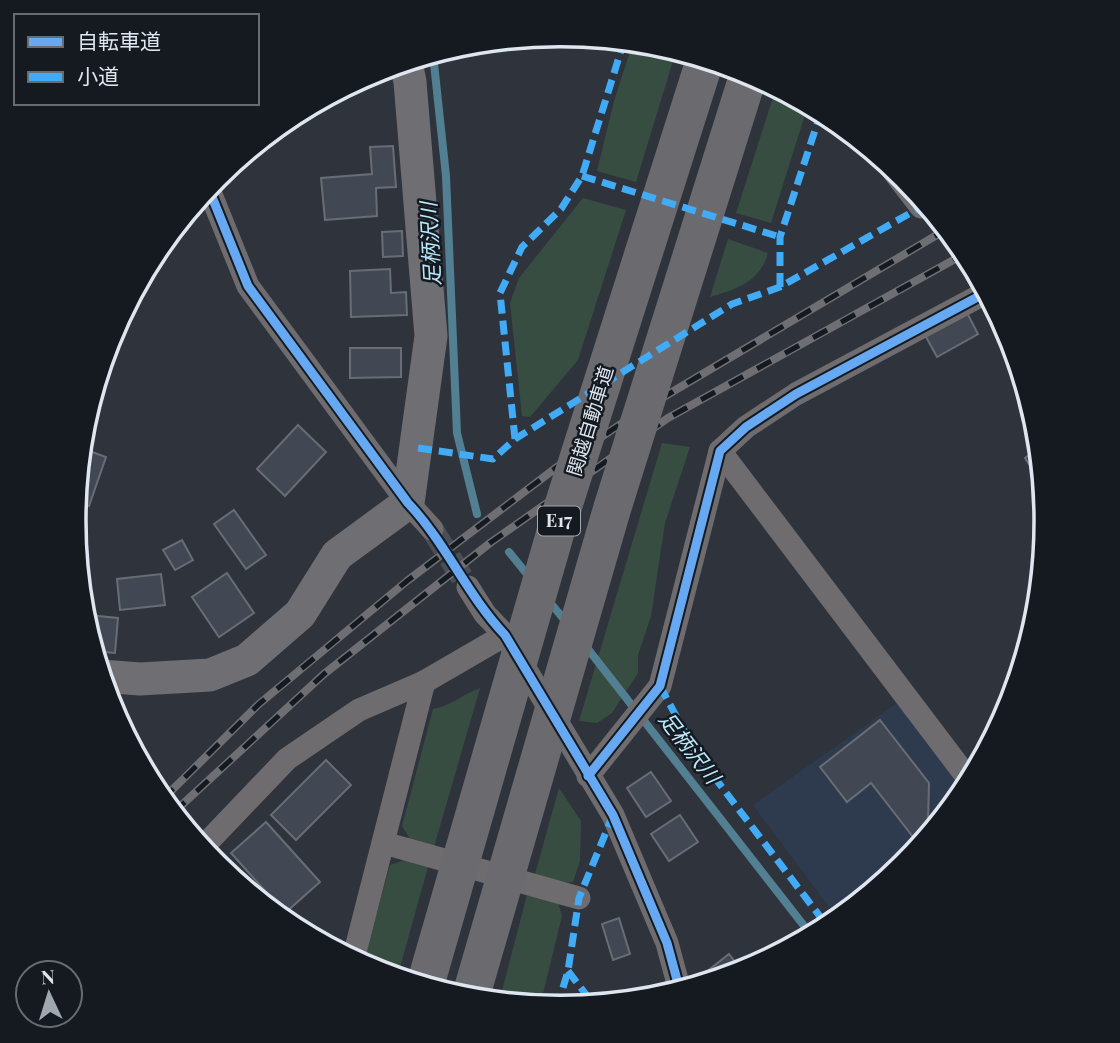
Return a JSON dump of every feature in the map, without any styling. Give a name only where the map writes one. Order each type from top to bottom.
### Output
[{"type":"highway","name":"関越自動車道","points":[[428,977],[554,540],[702,69]]},
{"type":"highway","name":"E17","points":[[473,988],[604,535],[744,85]]},
{"type":"main road","points":[[112,677],[140,679],[210,675],[247,660],[300,614],[337,555],[408,503],[431,336],[408,72]]},
{"type":"street","points":[[213,199],[248,286],[408,503],[432,529]]},
{"type":"street","points":[[588,776],[660,686],[720,451],[746,427],[796,394],[977,297]]},
{"type":"street","points":[[720,451],[963,772]]},
{"type":"street","points":[[468,587],[485,614],[505,635],[613,815],[667,943],[677,981]]},
{"type":"street","points":[[209,840],[287,759],[359,709],[424,682],[505,635]]},
{"type":"street","points":[[356,950],[424,682]]},
{"type":"street","points":[[384,843],[579,898]]},
{"type":"shaded area","points":[[897,703],[956,782],[917,834],[895,857],[831,910],[753,805]]},
{"type":"green space","points":[[630,52],[673,61],[636,182],[597,171],[614,101]]},
{"type":"green space","points":[[773,98],[805,116],[771,223],[736,213]]},
{"type":"green space","points":[[583,198],[626,210],[578,360],[530,417],[522,416],[510,303],[519,278]]},
{"type":"green space","points":[[728,239],[768,253],[753,278],[729,291],[710,297]]},
{"type":"green space","points":[[662,443],[690,447],[665,523],[651,616],[638,655],[638,673],[612,713],[597,723],[579,721]]},
{"type":"green space","points":[[480,688],[434,847],[411,841],[402,826],[433,709]]},
{"type":"green space","points":[[559,788],[581,821],[580,861],[573,882],[565,883],[535,874]]},
{"type":"green space","points":[[405,860],[428,867],[400,968],[365,954],[390,865]]},
{"type":"green space","points":[[527,895],[558,902],[562,916],[543,995],[502,992]]},
{"type":"building","points":[[393,146],[396,187],[376,188],[377,216],[325,220],[321,178],[372,174],[370,147]]},
{"type":"building","points":[[402,231],[403,256],[383,257],[382,232]]},
{"type":"building","points":[[390,269],[391,293],[406,292],[407,315],[351,317],[350,271]]},
{"type":"building","points":[[962,303],[978,334],[937,357],[920,326]]},
{"type":"building","points":[[350,348],[401,348],[401,377],[350,378]]},
{"type":"building","points":[[298,425],[326,452],[285,496],[257,469]]},
{"type":"building","points":[[91,452],[106,457],[89,506],[87,505],[87,490]]},
{"type":"building","points":[[234,510],[266,555],[246,569],[214,524]]},
{"type":"building","points":[[182,540],[193,560],[175,570],[163,550]]},
{"type":"building","points":[[227,573],[254,613],[219,637],[192,597]]},
{"type":"building","points":[[161,574],[165,605],[120,610],[117,579]]},
{"type":"building","points":[[95,616],[118,618],[115,653],[104,652]]},
{"type":"building","points":[[880,720],[929,783],[928,820],[914,838],[871,783],[847,802],[820,767]]},
{"type":"building","points":[[326,760],[351,785],[296,840],[271,815]]},
{"type":"building","points":[[651,772],[671,801],[646,817],[627,788]]},
{"type":"building","points":[[680,815],[698,842],[669,861],[651,834]]},
{"type":"building","points":[[266,822],[320,882],[288,910],[272,899],[231,853]]},
{"type":"building","points":[[619,918],[630,954],[613,960],[602,924]]},
{"type":"building","points":[[729,954],[735,962],[712,971],[704,973]]},
{"type":"waterway","name":"足柄沢川","points":[[434,64],[446,176],[457,433],[477,514]]},
{"type":"waterway","name":"足柄沢川","points":[[509,552],[531,579]]},
{"type":"waterway","name":"足柄沢川","points":[[548,600],[567,623]]},
{"type":"waterway","name":"足柄沢川","points":[[584,644],[805,927]]},
{"type":"tunnel","points":[[432,529],[468,587]]},
{"type":"railway","points":[[171,791],[259,704],[407,581],[557,467],[640,411],[937,235]]},
{"type":"railway","points":[[181,806],[324,674],[490,543],[668,418],[955,259]]},
{"type":"marked path","points":[[515,439],[500,293],[522,247],[561,209],[582,176],[621,51]]},
{"type":"marked path","points":[[780,287],[780,237],[817,123]]},
{"type":"marked path","points":[[582,176],[780,237]]},
{"type":"marked path","points":[[418,448],[493,459],[515,439],[732,304],[780,287],[917,209]]},
{"type":"marked path","points":[[660,686],[696,753],[821,917]]},
{"type":"marked path","points":[[561,996],[568,971],[579,898],[613,815]]},
{"type":"marked path","points":[[568,971],[586,995]]},
{"type":"cycle path","points":[[213,199],[248,286],[434,535],[479,603],[505,635],[613,815],[667,943],[677,981]]},
{"type":"cycle path","points":[[588,776],[660,686],[720,451],[746,427],[796,394],[978,297]]}]
